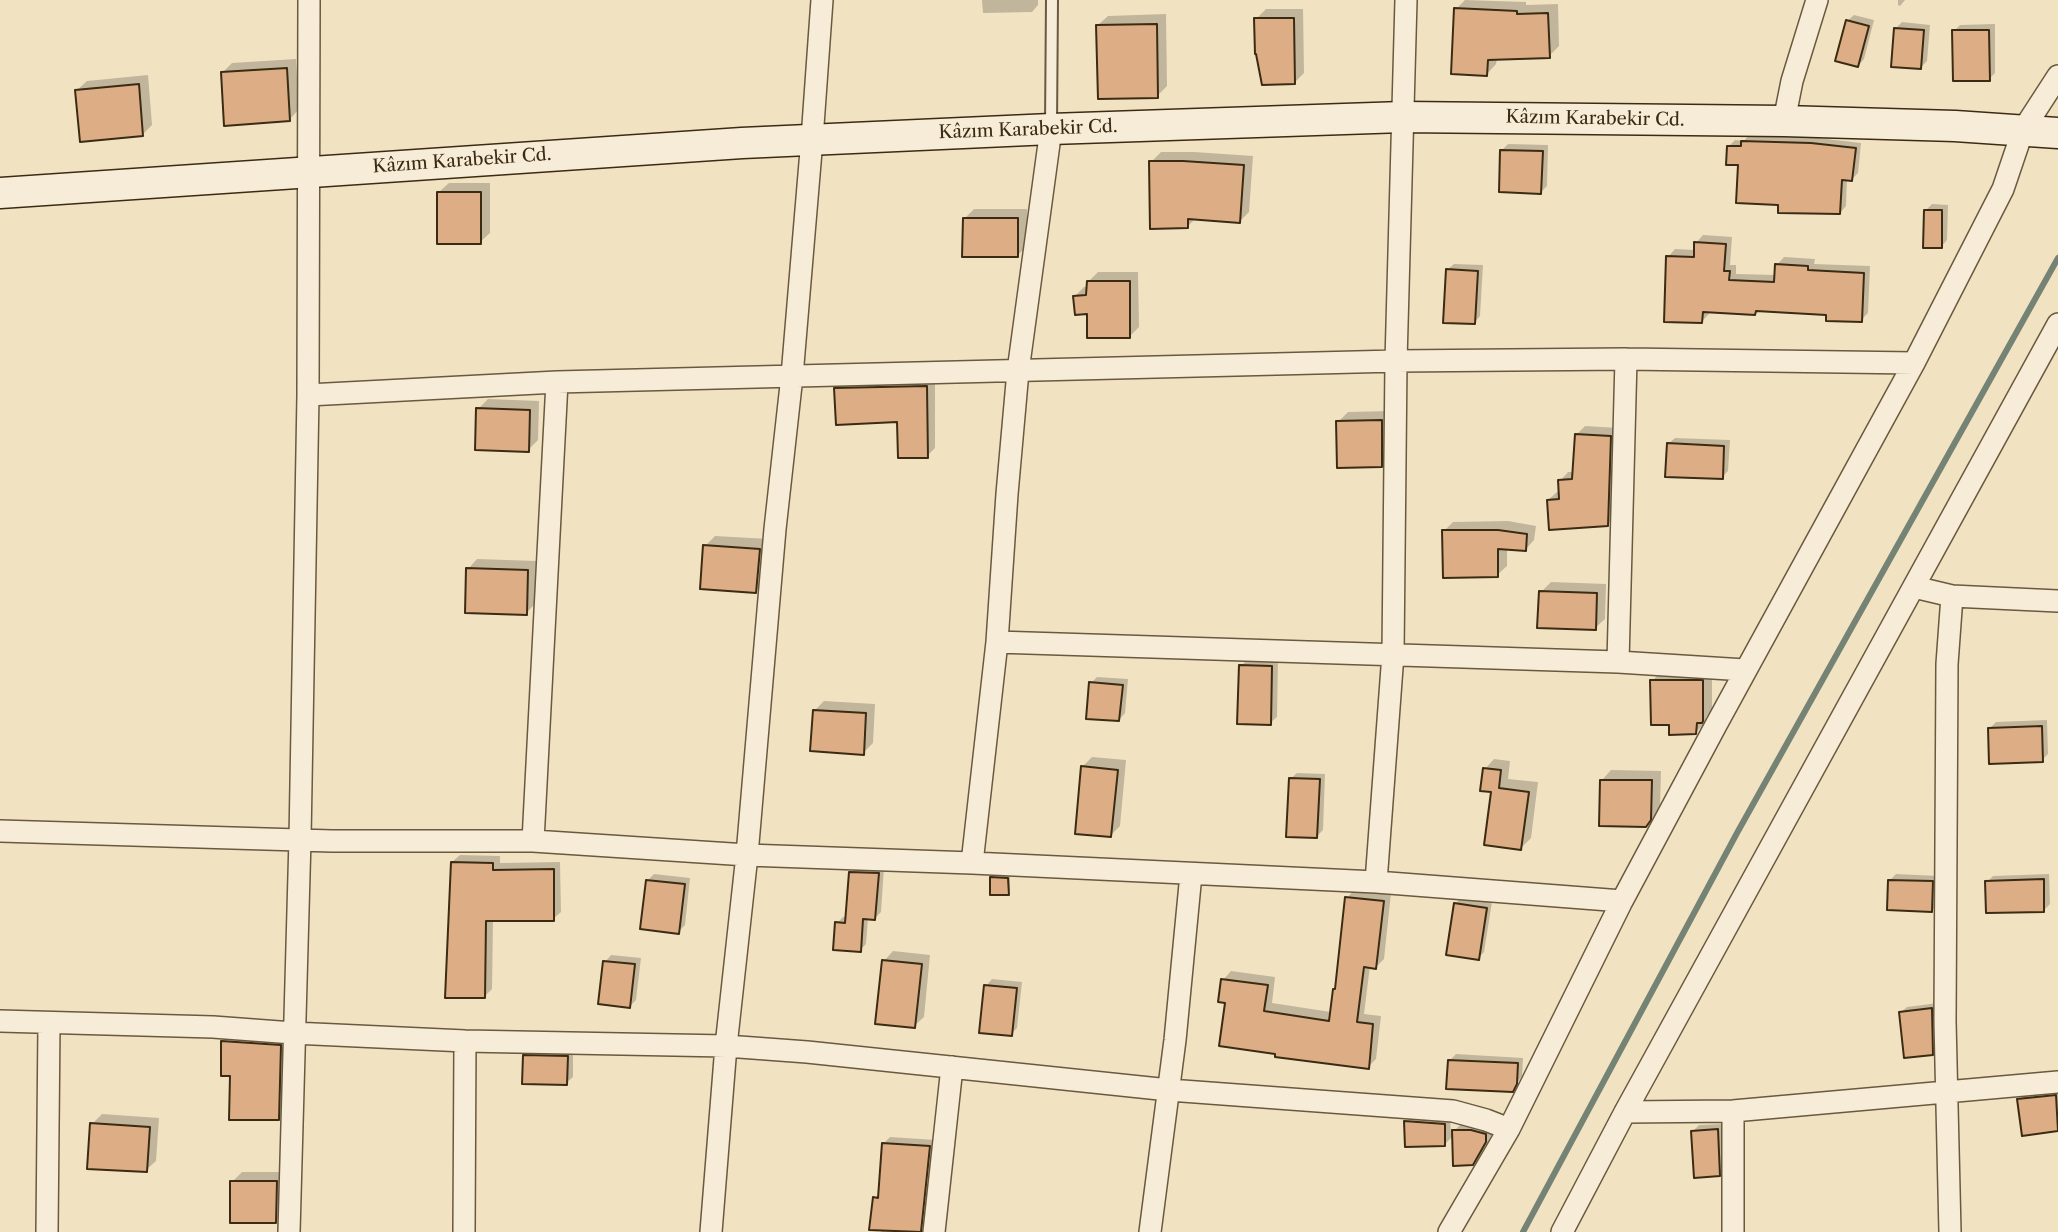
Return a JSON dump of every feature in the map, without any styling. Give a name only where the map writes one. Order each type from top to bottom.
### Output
[{"type":"street","points":[[289,1232],[308,395],[309,0]]},
{"type":"street","points":[[711,1232],[726,1046],[747,855],[775,529],[792,376],[822,0]]},
{"type":"street","points":[[1376,882],[1393,654],[1396,361],[1406,0]]},
{"type":"street","points":[[1784,121],[1798,60],[1818,0]]},
{"type":"street","points":[[1450,1232],[1509,1129],[1622,901],[1745,670],[1914,363],[2003,189],[2023,130],[2058,76]]},
{"type":"street","name":"Kâzım Karabekir Cd.","points":[[0,194],[307,171],[812,139],[1403,117],[1784,121],[2058,133]]},
{"type":"street","points":[[972,863],[997,642],[1018,371],[1051,129]]},
{"type":"street","points":[[1562,1232],[1625,1112],[2058,324]]},
{"type":"street","points":[[308,395],[557,382],[1396,361],[1626,359],[1914,363]]},
{"type":"street","points":[[1618,662],[1626,359]]},
{"type":"street","points":[[533,841],[557,382]]},
{"type":"street","points":[[1914,587],[1952,596],[2058,601]]},
{"type":"street","points":[[1950,1232],[1945,1021],[1947,664],[1952,596]]},
{"type":"street","points":[[997,642],[1618,662],[1745,670]]},
{"type":"street","points":[[0,831],[331,841],[533,841],[747,855],[1376,882],[1622,901]]},
{"type":"street","points":[[1150,1232],[1169,1090],[1191,874]]},
{"type":"street","points":[[0,1021],[214,1027],[465,1041],[726,1046],[1169,1090],[1453,1111],[1509,1129]]},
{"type":"street","points":[[47,1232],[49,1024]]},
{"type":"street","points":[[464,1232],[465,1041]]},
{"type":"street","points":[[934,1232],[952,1068]]},
{"type":"street","points":[[1625,1112],[1733,1111],[2058,1082]]},
{"type":"street","points":[[1733,1111],[1733,1232]]},
{"type":"lane","points":[[1051,129],[1052,0]]},
{"type":"building","points":[[1454,8],[1517,11],[1517,14],[1548,13],[1550,58],[1488,60],[1487,76],[1451,74]]},
{"type":"building","points":[[1254,18],[1294,18],[1295,84],[1262,85],[1255,54]]},
{"type":"building","points":[[1846,20],[1869,26],[1858,67],[1835,61]]},
{"type":"building","points":[[1157,24],[1158,98],[1098,99],[1096,25]]},
{"type":"building","points":[[1894,28],[1924,30],[1921,69],[1891,67]]},
{"type":"building","points":[[1952,30],[1989,30],[1990,81],[1953,81]]},
{"type":"building","points":[[287,68],[290,121],[224,126],[221,72]]},
{"type":"building","points":[[139,84],[143,136],[80,142],[75,90]]},
{"type":"building","points":[[1741,141],[1811,143],[1856,148],[1852,181],[1842,180],[1840,214],[1778,213],[1778,205],[1736,203],[1738,165],[1726,165],[1727,146],[1741,146]]},
{"type":"building","points":[[1500,150],[1543,151],[1541,194],[1499,192]]},
{"type":"building","points":[[1149,161],[1244,165],[1240,223],[1188,219],[1188,228],[1150,229]]},
{"type":"building","points":[[437,192],[481,192],[481,244],[437,244]]},
{"type":"building","points":[[1924,210],[1942,210],[1942,248],[1923,248]]},
{"type":"building","points":[[963,218],[1018,218],[1018,257],[962,257]]},
{"type":"building","points":[[1694,242],[1726,244],[1724,271],[1730,271],[1729,280],[1774,282],[1775,264],[1808,266],[1808,270],[1864,273],[1862,322],[1826,321],[1826,315],[1756,311],[1755,315],[1703,312],[1702,323],[1664,322],[1666,256],[1694,257]]},
{"type":"building","points":[[1446,269],[1478,271],[1475,324],[1443,323]]},
{"type":"building","points":[[1087,281],[1130,281],[1130,338],[1087,338],[1087,314],[1075,315],[1073,296],[1086,295]]},
{"type":"building","points":[[927,386],[928,458],[898,458],[897,422],[836,425],[834,388]]},
{"type":"building","points":[[476,408],[530,410],[529,452],[475,450]]},
{"type":"building","points":[[1382,420],[1382,467],[1337,468],[1336,421]]},
{"type":"building","points":[[1575,434],[1611,436],[1608,526],[1549,530],[1547,500],[1559,499],[1558,480],[1572,479]]},
{"type":"building","points":[[1667,443],[1724,446],[1723,479],[1665,477]]},
{"type":"building","points":[[1442,530],[1498,530],[1527,534],[1526,551],[1498,549],[1498,577],[1443,578]]},
{"type":"building","points":[[703,545],[760,549],[756,593],[700,589]]},
{"type":"building","points":[[466,568],[528,570],[527,615],[465,613]]},
{"type":"building","points":[[1539,591],[1597,593],[1596,630],[1537,628]]},
{"type":"building","points":[[1239,665],[1272,666],[1271,725],[1237,724]]},
{"type":"building","points":[[1650,680],[1703,680],[1703,721],[1697,723],[1696,734],[1669,735],[1669,725],[1651,725]]},
{"type":"building","points":[[1089,682],[1123,685],[1119,721],[1086,719]]},
{"type":"building","points":[[813,710],[866,713],[864,755],[810,751]]},
{"type":"building","points":[[2042,726],[2043,762],[1989,764],[1988,728]]},
{"type":"building","points":[[1081,766],[1118,770],[1111,837],[1075,834]]},
{"type":"building","points":[[1483,768],[1501,770],[1499,788],[1529,792],[1521,850],[1484,845],[1491,792],[1480,791]]},
{"type":"building","points":[[1289,778],[1320,779],[1317,838],[1286,837]]},
{"type":"building","points":[[1600,780],[1652,780],[1651,820],[1646,827],[1599,826]]},
{"type":"building","points":[[451,862],[493,863],[493,870],[554,869],[554,921],[486,921],[485,998],[445,998]]},
{"type":"building","points":[[849,872],[879,873],[875,920],[863,919],[861,952],[833,950],[835,922],[845,923]]},
{"type":"building","points":[[990,877],[1008,878],[1009,895],[990,895]]},
{"type":"building","points":[[2044,879],[2044,912],[1986,913],[1985,881]]},
{"type":"building","points":[[646,880],[685,884],[679,934],[640,929]]},
{"type":"building","points":[[1888,880],[1933,881],[1932,912],[1887,910]]},
{"type":"building","points":[[1345,897],[1384,901],[1376,969],[1364,967],[1357,1022],[1373,1024],[1369,1069],[1275,1057],[1275,1054],[1219,1046],[1225,1003],[1218,1002],[1221,979],[1268,985],[1264,1011],[1329,1021]]},
{"type":"building","points":[[1454,903],[1487,908],[1479,960],[1446,955]]},
{"type":"building","points":[[882,960],[922,964],[915,1028],[875,1024]]},
{"type":"building","points":[[603,961],[635,964],[630,1008],[598,1004]]},
{"type":"building","points":[[984,985],[1017,988],[1012,1036],[979,1033]]},
{"type":"building","points":[[1932,1008],[1933,1055],[1904,1058],[1899,1012]]},
{"type":"building","points":[[221,1041],[281,1045],[279,1120],[229,1120],[230,1076],[221,1076]]},
{"type":"building","points":[[523,1055],[568,1056],[567,1085],[522,1084]]},
{"type":"building","points":[[1448,1060],[1518,1063],[1517,1084],[1513,1092],[1446,1089]]},
{"type":"building","points":[[2056,1095],[2058,1131],[2022,1136],[2017,1099]]},
{"type":"building","points":[[1404,1121],[1445,1124],[1445,1146],[1405,1147]]},
{"type":"building","points":[[90,1123],[150,1127],[147,1172],[87,1169]]},
{"type":"building","points":[[1718,1129],[1720,1176],[1694,1178],[1691,1131]]},
{"type":"building","points":[[1452,1130],[1471,1130],[1486,1134],[1486,1142],[1473,1165],[1453,1166]]},
{"type":"building","points":[[882,1143],[930,1146],[921,1232],[869,1230],[873,1197],[878,1198]]},
{"type":"building","points":[[230,1181],[277,1181],[276,1223],[230,1223]]},
{"type":"waterway","points":[[1523,1232],[1737,833],[2058,258]]}]
